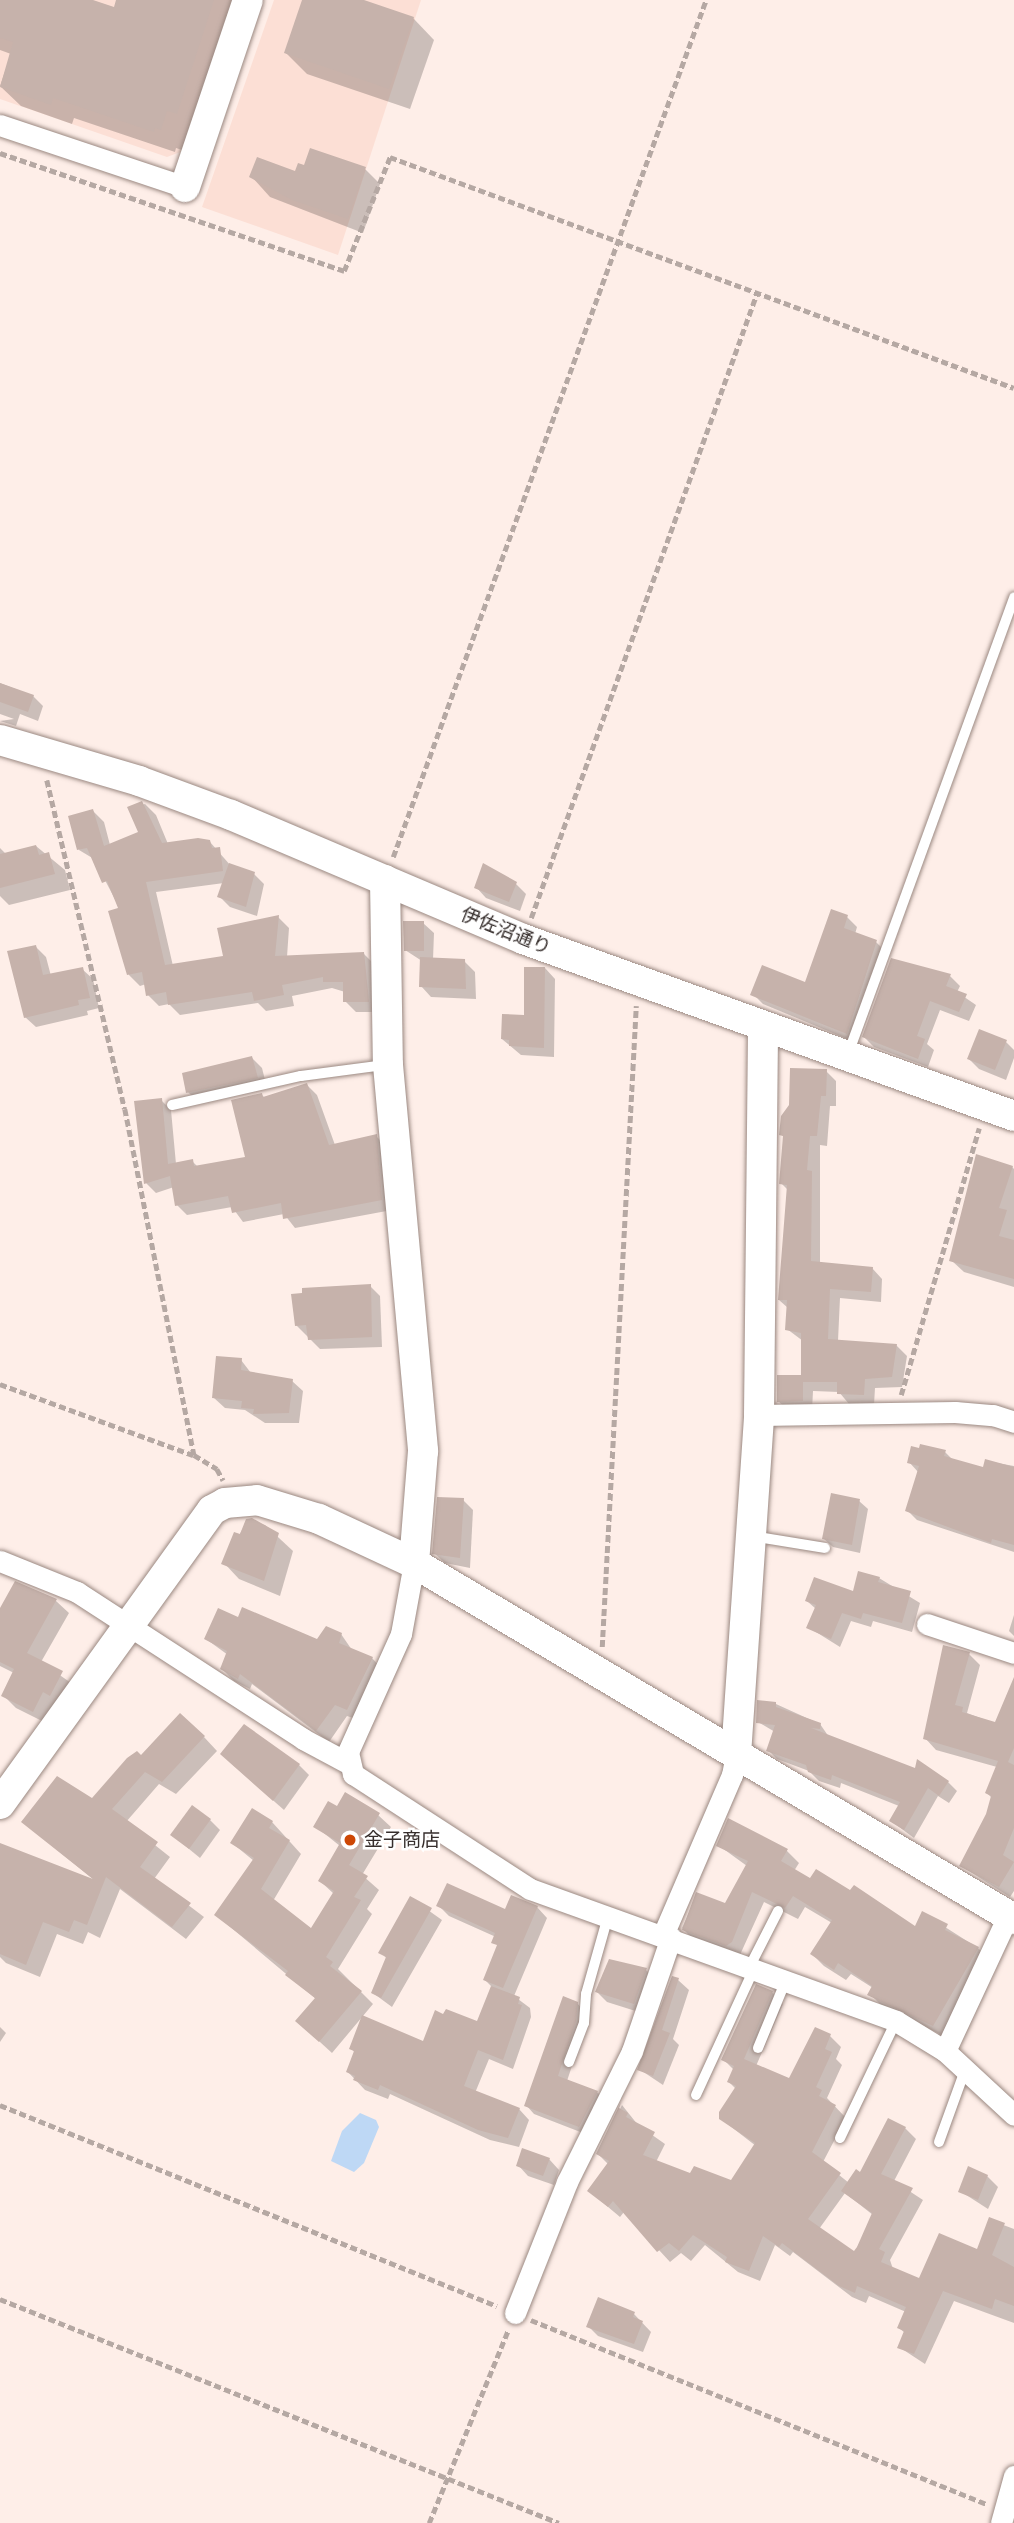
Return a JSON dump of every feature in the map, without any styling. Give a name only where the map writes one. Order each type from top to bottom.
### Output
[{"type":"street","points":[[0,125],[185,187],[248,0]]},
{"type":"street","name":"伊佐沼通り","points":[[0,740],[208,807],[523,939],[1014,1116]]},
{"type":"street","points":[[348,1763],[348,1752],[401,1634],[414,1563],[423,1451],[387,1065],[385,880]]},
{"type":"street","points":[[515,2313],[567,2182],[632,2050],[667,1936],[732,1775],[736,1755],[759,1415],[763,1027]]},
{"type":"street","points":[[759,1415],[993,1415],[1014,1422]]},
{"type":"street","points":[[0,1804],[212,1510],[241,1501],[257,1500],[319,1519],[414,1563],[594,1667],[736,1755],[1012,1913],[945,2051]]},
{"type":"street","points":[[0,1561],[77,1592],[303,1739],[348,1763],[364,1782],[468,1853],[530,1889],[667,1936],[896,2021],[945,2051],[1014,2115]]},
{"type":"street","points":[[928,1624],[1014,1653]]},
{"type":"street","points":[[1001,2523],[1014,2476]]},
{"type":"lane","points":[[847,1057],[1014,597]]},
{"type":"lane","points":[[172,1105],[301,1076],[387,1065]]},
{"type":"lane","points":[[750,1536],[825,1548]]},
{"type":"lane","points":[[696,2095],[778,1911]]},
{"type":"lane","points":[[569,2062],[584,2023],[586,1994],[608,1916]]},
{"type":"lane","points":[[758,2048],[786,1980]]},
{"type":"lane","points":[[840,2138],[896,2021]]},
{"type":"lane","points":[[939,2142],[965,2070]]},
{"type":"path","points":[[385,880],[706,0]]},
{"type":"path","points":[[0,153],[344,271],[390,157],[1014,388]]},
{"type":"path","points":[[523,939],[757,293]]},
{"type":"path","points":[[40,752],[125,1109],[194,1455]]},
{"type":"path","points":[[594,1667],[602,1640],[637,981]]},
{"type":"path","points":[[900,1413],[901,1394],[985,1106]]},
{"type":"path","points":[[0,1384],[194,1455],[217,1469],[241,1501]]},
{"type":"path","points":[[0,2299],[559,2523]]},
{"type":"path","points":[[429,2523],[515,2313]]},
{"type":"shaded area","points":[[0,0],[235,0],[183,151],[167,157],[0,99]]},
{"type":"shaded area","points":[[274,0],[421,0],[338,255],[202,207]]},
{"type":"water","points":[[360,2113],[376,2120],[379,2127],[364,2163],[354,2172],[331,2161],[342,2131]]},
{"type":"building","points":[[0,0],[93,0],[114,7],[116,0],[214,0],[177,114],[167,111],[161,130],[155,128],[154,132],[53,98],[51,105],[0,87],[13,42],[0,38]]},
{"type":"building","points":[[302,0],[364,0],[414,17],[389,89],[284,53]]},
{"type":"building","points":[[310,148],[366,167],[348,219],[292,200],[249,177],[257,157],[295,171],[298,163],[304,165]]},
{"type":"building","points":[[0,683],[34,695],[28,712],[0,702]]},
{"type":"building","points":[[142,801],[162,843],[198,838],[210,840],[212,848],[220,847],[223,871],[146,882],[165,965],[223,956],[217,928],[279,915],[275,956],[364,952],[369,1002],[343,1002],[343,982],[323,982],[323,977],[282,985],[284,995],[254,1001],[252,992],[168,1005],[166,992],[146,996],[142,972],[127,975],[108,911],[118,908],[107,881],[102,883],[87,848],[77,850],[68,816],[93,809],[104,846],[138,832],[127,807]]},
{"type":"building","points":[[36,845],[39,855],[49,852],[55,874],[0,888],[0,854]]},
{"type":"building","points":[[229,863],[255,872],[246,907],[217,897]]},
{"type":"building","points":[[483,863],[517,882],[509,902],[474,888]]},
{"type":"building","points":[[831,909],[848,915],[844,928],[877,940],[847,1034],[750,995],[762,965],[805,982]]},
{"type":"building","points":[[403,921],[424,921],[424,951],[404,951]]},
{"type":"building","points":[[36,945],[43,975],[83,967],[90,998],[78,1000],[79,1005],[24,1018],[7,951]]},
{"type":"building","points":[[420,957],[465,959],[466,989],[419,987]]},
{"type":"building","points":[[891,958],[951,974],[946,986],[967,994],[959,1012],[930,1001],[917,1036],[925,1039],[918,1059],[862,1037]]},
{"type":"building","points":[[524,967],[545,967],[544,1048],[509,1046],[509,1040],[501,1039],[502,1014],[524,1015]]},
{"type":"building","points":[[979,1029],[1007,1040],[995,1070],[967,1059]]},
{"type":"building","points":[[252,1056],[258,1078],[186,1093],[182,1073]]},
{"type":"building","points":[[790,1068],[827,1069],[826,1096],[821,1096],[817,1136],[810,1136],[807,1170],[812,1171],[811,1261],[873,1267],[871,1292],[830,1289],[828,1339],[897,1344],[892,1377],[865,1379],[864,1395],[837,1394],[837,1382],[803,1382],[803,1401],[777,1402],[777,1375],[801,1375],[801,1333],[785,1330],[787,1300],[778,1300],[787,1185],[779,1184],[783,1136],[779,1135],[781,1116],[789,1105]]},
{"type":"building","points":[[307,1083],[329,1145],[377,1134],[382,1200],[283,1219],[281,1203],[232,1213],[228,1196],[175,1206],[170,1176],[144,1184],[134,1101],[162,1098],[168,1164],[193,1159],[194,1166],[245,1157],[231,1100],[262,1093],[263,1097]]},
{"type":"building","points":[[976,1154],[1013,1166],[999,1208],[1007,1210],[999,1236],[1014,1240],[1014,1279],[949,1261]]},
{"type":"building","points":[[371,1284],[372,1337],[308,1340],[306,1325],[295,1326],[291,1294],[302,1293],[302,1288]]},
{"type":"building","points":[[216,1356],[242,1358],[241,1370],[293,1379],[289,1413],[253,1414],[254,1409],[241,1408],[242,1401],[212,1398]]},
{"type":"building","points":[[920,1444],[946,1450],[944,1456],[983,1467],[985,1459],[1014,1467],[1014,1545],[992,1539],[991,1543],[905,1511],[919,1466],[907,1463],[911,1446],[919,1448]]},
{"type":"building","points":[[831,1493],[860,1499],[852,1545],[822,1539]]},
{"type":"building","points":[[437,1497],[464,1498],[460,1558],[432,1554]]},
{"type":"building","points":[[252,1518],[279,1533],[264,1581],[221,1564],[234,1532],[240,1534],[246,1519]]},
{"type":"building","points":[[858,1571],[880,1577],[878,1582],[911,1591],[902,1623],[863,1613],[861,1619],[842,1613],[831,1639],[806,1628],[816,1605],[805,1601],[814,1577],[853,1591]]},
{"type":"building","points":[[15,1581],[57,1599],[27,1653],[63,1671],[50,1696],[43,1692],[33,1712],[1,1696],[14,1669],[0,1662],[0,1608]]},
{"type":"building","points":[[242,1607],[317,1639],[326,1626],[342,1633],[339,1643],[373,1657],[347,1710],[335,1705],[316,1731],[240,1674],[238,1679],[220,1669],[227,1651],[204,1639],[218,1608],[238,1617]]},
{"type":"building","points":[[943,1645],[970,1652],[955,1705],[963,1707],[962,1712],[995,1722],[1014,1677],[1014,1748],[1008,1762],[1014,1765],[1014,1828],[1003,1855],[1014,1862],[999,1887],[959,1866],[986,1814],[991,1796],[985,1793],[998,1761],[923,1739]]},
{"type":"building","points":[[757,1700],[776,1702],[776,1707],[821,1723],[820,1729],[811,1728],[915,1768],[917,1759],[949,1781],[939,1796],[928,1788],[904,1830],[889,1821],[900,1802],[832,1775],[831,1780],[808,1772],[806,1765],[766,1751],[775,1725],[756,1723]]},
{"type":"building","points":[[180,1713],[205,1736],[162,1782],[145,1772],[112,1809],[158,1842],[140,1867],[191,1903],[172,1927],[106,1877],[87,1925],[74,1920],[69,1932],[43,1922],[26,1965],[0,1954],[0,1843],[93,1879],[21,1822],[57,1776],[92,1798],[127,1758],[137,1751],[141,1755]]},
{"type":"building","points":[[244,1724],[300,1764],[273,1801],[220,1754]]},
{"type":"building","points":[[345,1792],[380,1813],[349,1865],[368,1876],[354,1897],[361,1900],[326,1957],[333,1962],[330,1966],[362,1991],[319,2042],[295,2021],[315,1998],[285,1975],[288,1971],[214,1915],[254,1858],[230,1843],[252,1808],[273,1821],[269,1828],[290,1840],[261,1889],[311,1928],[334,1891],[318,1881],[340,1843],[313,1827],[328,1801],[337,1806]]},
{"type":"building","points":[[192,1805],[211,1819],[189,1849],[170,1835]]},
{"type":"building","points":[[728,1818],[788,1849],[781,1861],[810,1878],[816,1869],[850,1890],[854,1885],[915,1926],[922,1911],[948,1924],[945,1930],[979,1947],[933,2026],[867,1995],[872,1986],[838,1963],[834,1970],[810,1954],[832,1920],[793,1896],[785,1908],[752,1892],[732,1942],[726,1946],[682,1930],[696,1892],[725,1903],[748,1861],[716,1846]]},
{"type":"building","points":[[447,1883],[505,1909],[511,1895],[538,1906],[503,1988],[483,1980],[497,1945],[491,1943],[495,1933],[436,1906]]},
{"type":"building","points":[[410,1896],[432,1908],[381,1998],[371,1993],[386,1957],[378,1953]]},
{"type":"building","points":[[609,1959],[647,1968],[634,2004],[595,1992]]},
{"type":"building","points":[[672,1976],[679,1978],[662,2030],[670,2033],[653,2076],[637,2070]]},
{"type":"building","points":[[756,1984],[773,1991],[744,2059],[789,2078],[815,2027],[831,2034],[825,2049],[832,2052],[816,2087],[822,2090],[819,2096],[836,2105],[812,2152],[841,2173],[808,2219],[854,2251],[872,2213],[841,2191],[856,2169],[860,2172],[888,2118],[906,2127],[881,2174],[913,2188],[879,2249],[885,2252],[881,2262],[919,2278],[939,2233],[977,2249],[989,2217],[1005,2223],[992,2255],[1014,2267],[1014,2306],[995,2299],[992,2309],[943,2291],[914,2354],[897,2348],[904,2331],[897,2328],[906,2307],[857,2286],[855,2293],[839,2286],[782,2243],[779,2247],[763,2236],[749,2271],[725,2262],[727,2257],[693,2235],[679,2251],[669,2243],[657,2252],[613,2201],[608,2207],[587,2191],[609,2161],[596,2154],[621,2102],[619,2108],[628,2113],[626,2117],[655,2132],[643,2155],[690,2173],[694,2166],[731,2180],[755,2143],[719,2119],[719,2112],[736,2086],[727,2082],[734,2066],[721,2060]]},
{"type":"building","points":[[491,1986],[520,1997],[518,2004],[522,2005],[503,2060],[478,2050],[464,2086],[520,2108],[508,2138],[478,2130],[380,2085],[378,2090],[353,2080],[355,2076],[346,2072],[354,2051],[349,2049],[362,2015],[423,2041],[435,2010],[443,2014],[446,2009],[477,2021]]},
{"type":"building","points":[[563,1996],[578,2002],[576,2021],[558,2076],[598,2091],[579,2127],[524,2106]]},
{"type":"building","points":[[522,2148],[550,2158],[543,2176],[516,2166]]},
{"type":"building","points":[[968,2166],[988,2175],[978,2200],[958,2192]]},
{"type":"building","points":[[598,2297],[635,2312],[633,2317],[643,2321],[634,2344],[586,2327]]},
{"type":"place","name":"金子商店","points":[[350,1840]]}]
